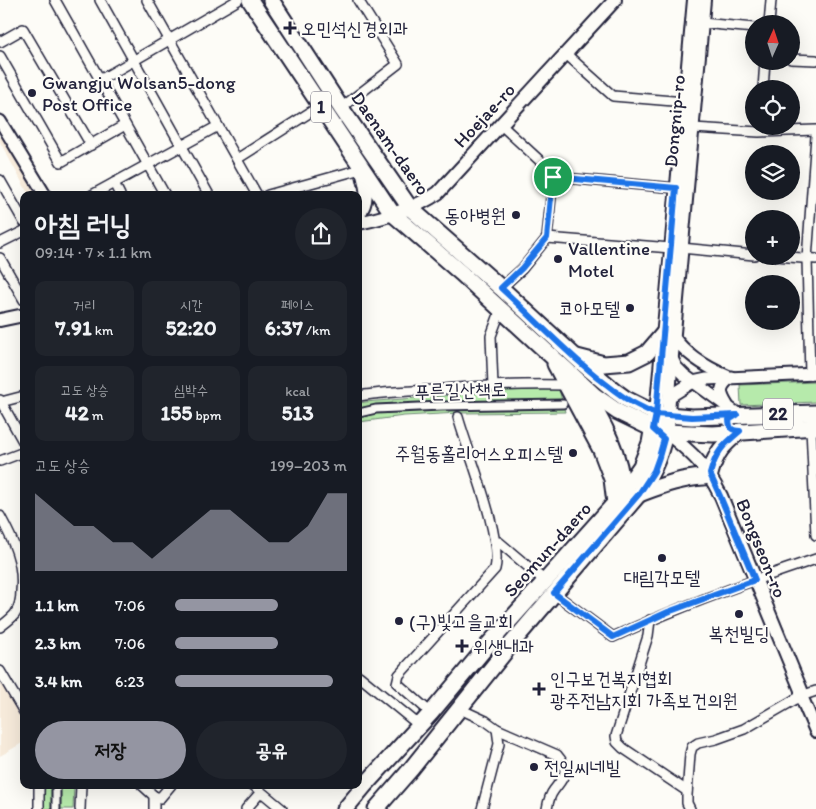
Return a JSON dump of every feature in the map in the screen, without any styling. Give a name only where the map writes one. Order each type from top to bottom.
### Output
[{"type":"main road","name":"Daenam-daero","points":[[250,0],[392,213],[550,354],[568,379],[618,412],[688,434],[813,427]]},
{"type":"main road","name":"Daenam-daero","points":[[271,0],[341,108],[410,208],[501,288],[573,356],[661,426]]},
{"type":"main road","name":"Hoejae-ro","points":[[362,221],[410,208],[438,192],[615,0]]},
{"type":"main road","name":"Dongnip-ro","points":[[676,248],[676,188],[694,0]]},
{"type":"main road","name":"Dongnip-ro","points":[[661,426],[676,248],[693,128],[704,0]]},
{"type":"main road","points":[[0,320],[20,316]]},
{"type":"main road","name":"Dongnip-ro","points":[[661,426],[669,397],[671,356],[668,334]]},
{"type":"main road","points":[[573,356],[604,364],[629,362],[647,353],[668,334]]},
{"type":"main road","points":[[568,379],[593,406],[612,444],[622,477],[619,497]]},
{"type":"main road","name":"Daenam-daero","points":[[661,426],[692,417],[735,413],[816,413]]},
{"type":"main road","points":[[735,413],[729,420],[730,427],[732,430],[740,431]]},
{"type":"main road","name":"Bongseon-ro","points":[[661,426],[689,460],[707,476],[720,496],[734,536],[797,692],[801,695],[816,731]]},
{"type":"main road","name":"Seomun-daero","points":[[362,782],[420,726],[482,652],[550,587],[639,494],[654,471],[659,457],[661,426]]},
{"type":"main road","name":"Seomun-daero","points":[[376,809],[460,709],[619,497],[640,466],[650,443],[661,426]]},
{"type":"main road","points":[[639,494],[665,484],[688,478],[707,476],[714,458],[724,444],[740,431]]},
{"type":"main road","name":"Seomun-daero","points":[[345,809],[358,789]]},
{"type":"street","points":[[55,0],[163,191]]},
{"type":"street","points":[[147,0],[255,191]]},
{"type":"street","points":[[100,80],[238,0]]},
{"type":"street","points":[[341,108],[398,64],[358,0]]},
{"type":"street","points":[[770,15],[771,0]]},
{"type":"street","points":[[102,3],[207,191]]},
{"type":"street","points":[[702,23],[745,27]]},
{"type":"street","points":[[0,42],[23,29],[91,145]]},
{"type":"street","points":[[566,54],[613,96],[685,102]]},
{"type":"street","points":[[0,56],[61,162],[126,125]]},
{"type":"street","points":[[800,59],[816,60]]},
{"type":"street","points":[[237,159],[320,106]]},
{"type":"street","points":[[0,121],[3,134],[42,191]]},
{"type":"street","points":[[500,124],[552,171],[553,177],[547,238],[522,268],[501,288]]},
{"type":"street","points":[[99,191],[218,126]]},
{"type":"street","points":[[693,128],[745,129]]},
{"type":"street","points":[[800,130],[816,130]]},
{"type":"street","points":[[669,397],[693,382],[731,377],[813,374],[812,259],[816,136]]},
{"type":"street","points":[[282,191],[361,168],[368,194],[362,210]]},
{"type":"street","points":[[553,177],[676,188]]},
{"type":"street","points":[[0,180],[20,215]]},
{"type":"street","points":[[114,183],[118,191]]},
{"type":"street","points":[[0,243],[20,233]]},
{"type":"street","points":[[547,238],[745,254]]},
{"type":"street","points":[[0,258],[20,293]]},
{"type":"street","points":[[494,386],[491,336],[501,309]]},
{"type":"street","points":[[668,334],[700,362],[717,372],[731,377]]},
{"type":"street","points":[[671,356],[676,367],[684,375],[735,413]]},
{"type":"street","points":[[731,377],[724,383],[721,390],[723,398],[735,413]]},
{"type":"street","points":[[362,396],[568,379]]},
{"type":"street","points":[[20,397],[1,401],[20,436]]},
{"type":"street","name":"푸른길산책로","points":[[362,412],[376,409],[440,406],[563,404]]},
{"type":"street","points":[[431,713],[397,683],[399,675],[494,570],[497,561],[495,542],[484,499],[458,417]]},
{"type":"street","points":[[813,427],[816,535]]},
{"type":"street","points":[[0,461],[20,454]]},
{"type":"street","points":[[0,516],[20,561]]},
{"type":"street","points":[[495,542],[499,542],[550,587],[613,637],[650,620],[752,580],[816,559]]},
{"type":"street","points":[[0,627],[15,613],[20,600]]},
{"type":"street","points":[[650,620],[648,636],[616,736],[617,742],[687,791]]},
{"type":"street","points":[[0,671],[20,705]]},
{"type":"street","points":[[362,678],[420,726]]},
{"type":"street","points":[[690,809],[687,803],[687,791],[692,748],[698,743],[744,729],[801,695],[816,691]]},
{"type":"street","points":[[460,709],[498,729],[553,753],[560,759],[565,769],[564,777],[552,791],[547,809]]},
{"type":"street","points":[[482,809],[499,744],[498,729]]},
{"type":"street","points":[[39,789],[39,809]]},
{"type":"street","points":[[56,789],[56,809]]},
{"type":"street","points":[[80,809],[81,789]]},
{"type":"street","points":[[146,789],[154,796],[160,798],[168,789]]},
{"type":"street","points":[[258,789],[282,809]]},
{"type":"street","points":[[246,809],[261,792]]},
{"type":"street","points":[[154,796],[154,809]]},
{"type":"shaded area","points":[[0,124],[37,191],[27,191],[0,142]]},
{"type":"shaded area","points":[[0,676],[17,705],[20,714],[20,744],[0,756]]},
{"type":"green space","points":[[816,382],[816,402],[741,405],[740,385]]},
{"type":"green space","points":[[559,389],[565,412],[459,413],[404,416],[362,422],[362,402],[505,391]]},
{"type":"green space","points":[[45,789],[74,789],[73,809],[44,809]]},
{"type":"place","name":"오민석신경외과","points":[[290,28]]},
{"type":"place","name":"Gwangju Wolsan5-dong Post Office","points":[[32,93]]},
{"type":"place","name":"동아병원","points":[[516,215]]},
{"type":"place","name":"Vallentine Motel","points":[[558,259]]},
{"type":"place","name":"코아모텔","points":[[630,308]]},
{"type":"place","name":"주월동홀리어스오피스텔","points":[[573,453]]},
{"type":"place","name":"대림각모텔","points":[[662,558]]},
{"type":"place","name":"복천빌딩","points":[[739,614]]},
{"type":"place","name":"(구)빛고을교회","points":[[399,621]]},
{"type":"place","name":"위생내과","points":[[462,646]]},
{"type":"place","name":"인구보건복지협회 광주전남지회 가족보건의원","points":[[539,689]]},
{"type":"place","name":"전일씨네빌","points":[[534,767]]},
{"type":"route","points":[[553,177],[547,238],[522,268],[501,288],[573,356],[615,391],[626,399],[656,414],[653,429],[664,439],[654,471],[639,494],[554,593],[613,637],[668,612],[755,580],[710,474],[714,458],[724,444],[740,431],[732,430],[730,427],[729,420],[737,415],[692,417],[656,414],[676,188],[553,177]]}]
